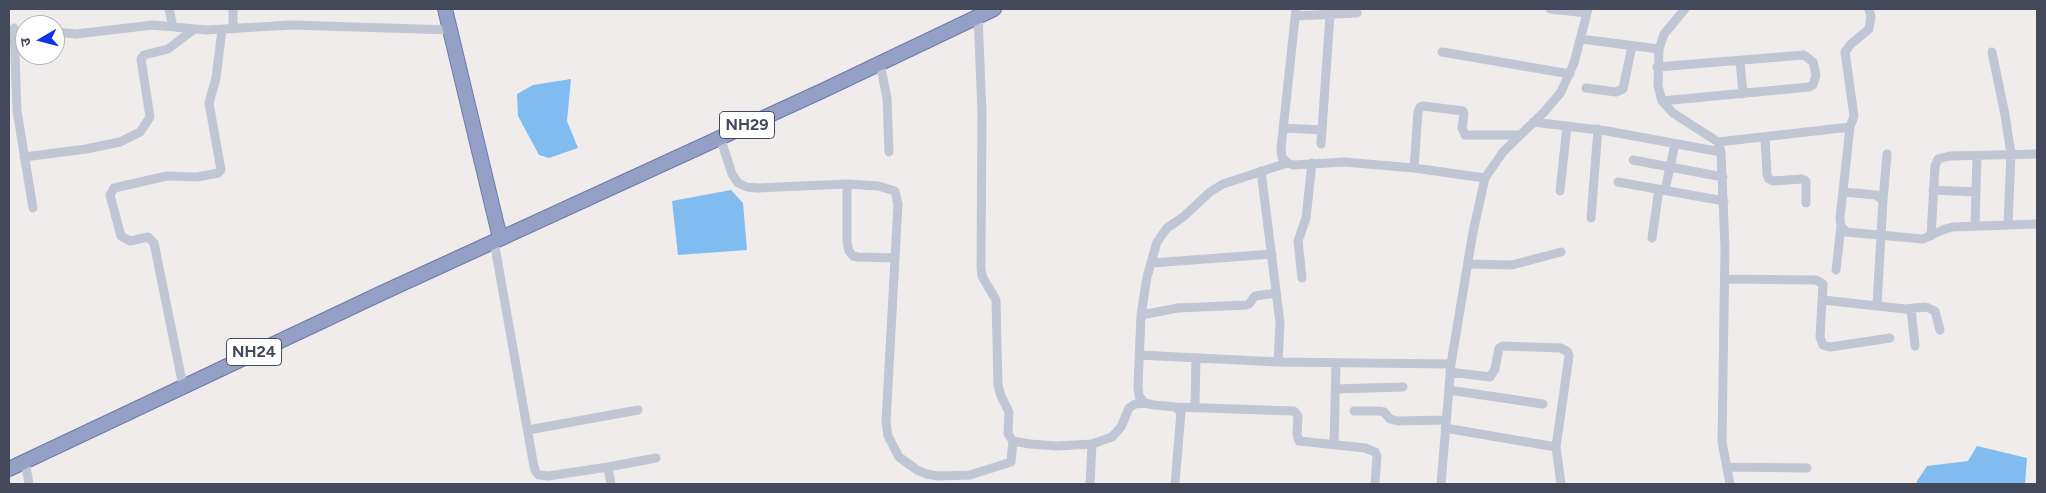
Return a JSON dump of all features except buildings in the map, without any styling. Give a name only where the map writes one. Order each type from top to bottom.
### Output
[{"type":"highway","points":[[445,9],[497,240]]},
{"type":"highway","name":"NH29","points":[[497,240],[822,91],[994,9]]},
{"type":"highway","name":"NH24","points":[[9,469],[497,240]]},
{"type":"street","points":[[169,9],[173,27]]},
{"type":"street","points":[[233,9],[233,29]]},
{"type":"street","points":[[1440,484],[1451,368],[1468,264],[1485,178],[1503,152],[1561,92],[1570,74],[1581,40],[1587,11],[1550,9]]},
{"type":"street","points":[[1685,9],[1664,34],[1659,49],[1657,67],[1658,86],[1662,101],[1673,113],[1718,142],[1850,128]]},
{"type":"street","points":[[1836,270],[1850,128],[1854,116],[1845,52],[1851,44],[1869,29],[1870,9]]},
{"type":"street","points":[[1287,163],[1282,157],[1281,149],[1296,12],[1357,13]]},
{"type":"street","points":[[1321,144],[1336,12]]},
{"type":"street","points":[[720,137],[732,174],[738,183],[747,187],[847,184],[878,186],[895,191],[898,204],[886,404],[888,436],[892,446],[899,457],[917,470],[938,476],[963,476],[1011,462],[1013,441],[1008,434],[1009,412],[998,385],[996,300],[982,276],[981,268],[982,113],[978,16]]},
{"type":"street","points":[[65,33],[76,34],[153,25],[193,30],[292,25],[450,30]]},
{"type":"street","points":[[11,28],[13,112],[24,157],[33,208]]},
{"type":"street","points":[[24,157],[86,149],[120,142],[140,132],[150,117],[150,104],[141,59],[144,55],[164,51],[174,46],[193,30]]},
{"type":"street","points":[[183,386],[154,243],[148,237],[130,241],[122,236],[110,195],[114,188],[167,176],[197,177],[218,173],[222,170],[209,103],[216,78],[222,30]]},
{"type":"street","points":[[1581,40],[1659,49]]},
{"type":"street","points":[[1586,88],[1616,92],[1623,90],[1632,46]]},
{"type":"street","points":[[1442,52],[1570,74]]},
{"type":"street","points":[[1992,52],[2011,154],[2008,225]]},
{"type":"street","points":[[1657,67],[1804,55],[1812,62],[1816,75],[1813,85],[1809,87],[1662,101]]},
{"type":"street","points":[[1740,61],[1743,94]]},
{"type":"street","points":[[880,63],[887,98],[889,152]]},
{"type":"street","points":[[1414,168],[1418,112],[1420,107],[1423,106],[1463,111],[1462,128],[1466,135],[1520,135]]},
{"type":"street","points":[[1533,122],[1598,129],[1721,152]]},
{"type":"street","points":[[1560,191],[1567,126]]},
{"type":"street","points":[[1283,128],[1322,130]]},
{"type":"street","points":[[1591,218],[1598,129]]},
{"type":"street","points":[[1765,137],[1767,176],[1773,181],[1802,179],[1806,181],[1806,203]]},
{"type":"street","points":[[1718,142],[1721,152],[1724,200],[1725,279],[1722,442],[1730,484]]},
{"type":"street","points":[[1652,238],[1662,190],[1675,144]]},
{"type":"street","points":[[1877,305],[1887,154]]},
{"type":"street","points":[[1931,236],[1935,166],[1938,159],[1950,156],[2037,154]]},
{"type":"street","points":[[1975,226],[1976,156]]},
{"type":"street","points":[[1633,160],[1723,177]]},
{"type":"street","points":[[1375,484],[1377,456],[1371,448],[1299,441],[1297,434],[1298,416],[1294,411],[1154,405],[1146,402],[1139,396],[1141,315],[1147,277],[1157,242],[1167,228],[1182,218],[1210,192],[1223,184],[1287,163],[1294,165],[1344,162],[1414,168],[1485,178]]},
{"type":"street","points":[[1302,278],[1298,241],[1306,218],[1312,164]]},
{"type":"street","points":[[1261,171],[1280,323],[1278,362]]},
{"type":"street","points":[[1618,182],[1724,200]]},
{"type":"street","points":[[847,184],[847,243],[849,251],[858,258],[895,258]]},
{"type":"street","points":[[1934,190],[1975,192]]},
{"type":"street","points":[[1843,192],[1876,195],[1883,200]]},
{"type":"street","points":[[1841,226],[1846,232],[1914,239],[1931,236],[1944,229],[2037,224]]},
{"type":"street","points":[[497,240],[534,467],[539,475],[548,476],[656,458]]},
{"type":"street","points":[[1468,264],[1512,265],[1561,252]]},
{"type":"street","points":[[1152,263],[1272,254]]},
{"type":"street","points":[[1725,279],[1816,280],[1823,284],[1820,341],[1826,346],[1890,338]]},
{"type":"street","points":[[1141,315],[1178,308],[1246,305],[1255,296],[1276,293]]},
{"type":"street","points":[[1823,300],[1911,309],[1926,307],[1935,311],[1940,330]]},
{"type":"street","points":[[1911,309],[1916,346]]},
{"type":"street","points":[[1140,355],[1451,368],[1490,376],[1495,369],[1499,348],[1503,346],[1561,348],[1568,352],[1569,356],[1556,447],[1561,484]]},
{"type":"street","points":[[1195,407],[1196,358]]},
{"type":"street","points":[[1334,445],[1336,363]]},
{"type":"street","points":[[1336,389],[1403,387]]},
{"type":"street","points":[[1448,390],[1543,404]]},
{"type":"street","points":[[1013,441],[1057,446],[1092,444],[1112,437],[1121,427],[1129,408],[1135,404],[1146,402]]},
{"type":"street","points":[[1175,407],[1181,412],[1182,421],[1175,484]]},
{"type":"street","points":[[528,430],[638,410]]},
{"type":"street","points":[[1354,411],[1379,411],[1384,412],[1390,419],[1398,421],[1445,424],[1556,447]]},
{"type":"street","points":[[1090,484],[1092,444]]},
{"type":"street","points":[[25,461],[29,484]]},
{"type":"street","points":[[608,467],[611,484]]},
{"type":"street","points":[[1727,467],[1807,468]]},
{"type":"water","points":[[571,79],[567,121],[578,148],[549,158],[539,155],[518,116],[517,94],[533,85]]},
{"type":"water","points":[[731,190],[743,203],[747,250],[678,255],[672,201]]},
{"type":"water","points":[[1977,446],[2027,458],[2025,484],[1916,484],[1927,466],[1968,461]]}]
